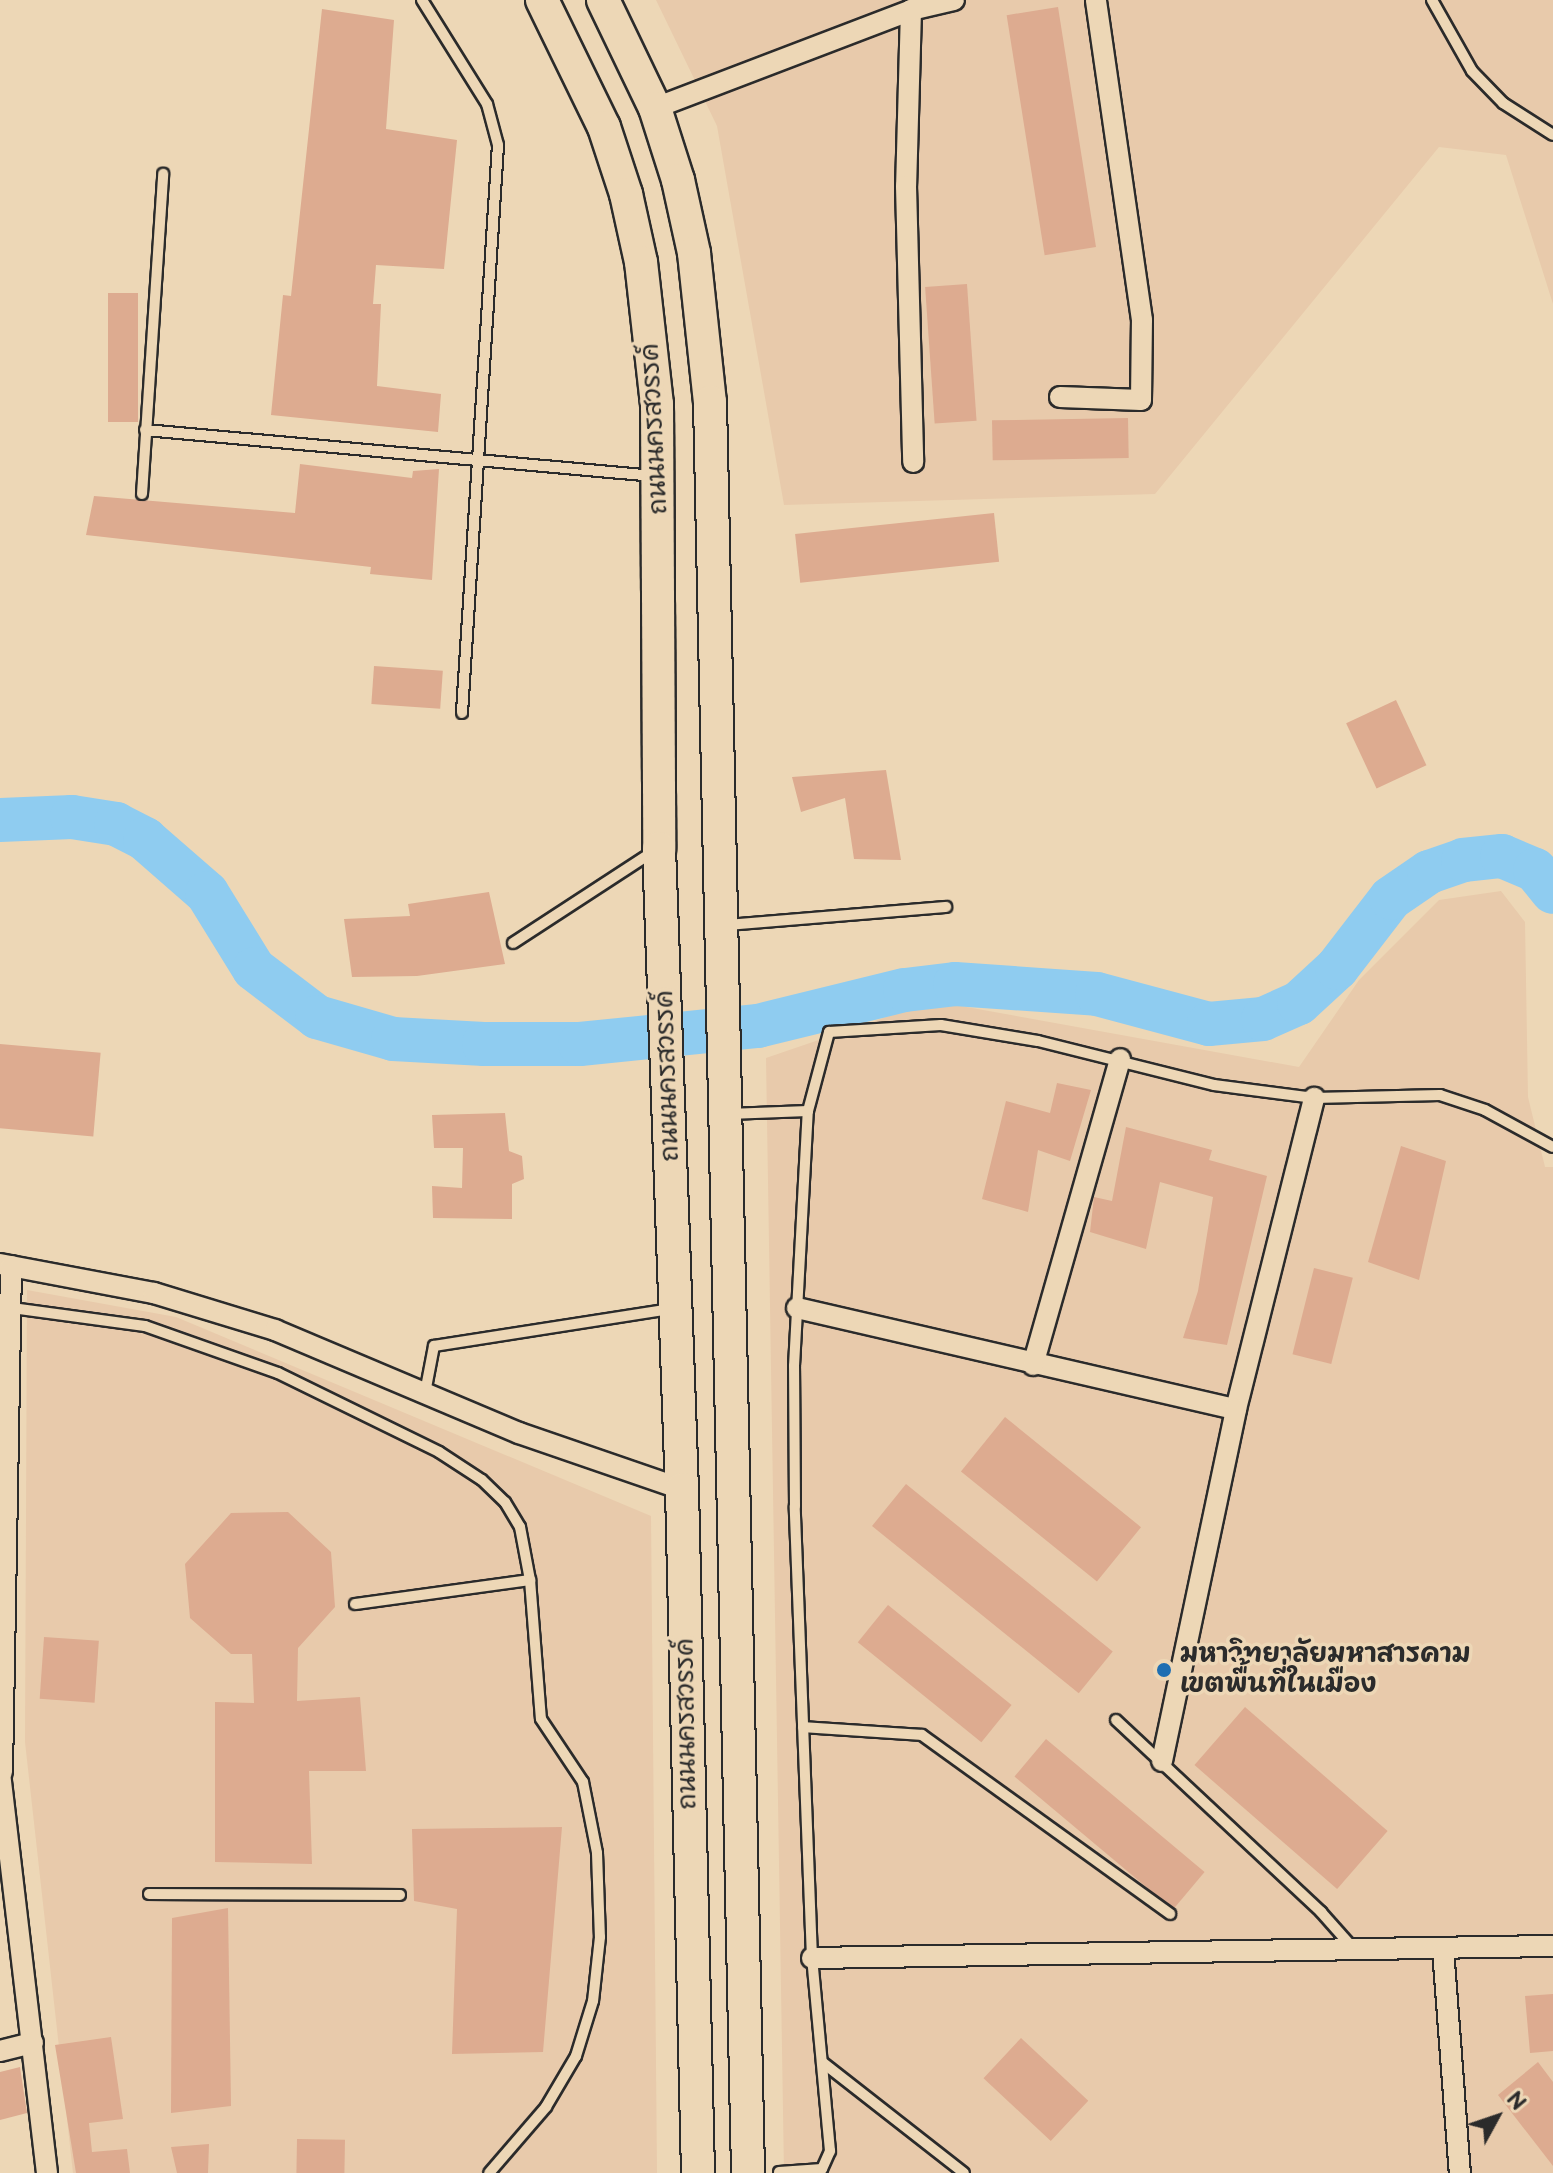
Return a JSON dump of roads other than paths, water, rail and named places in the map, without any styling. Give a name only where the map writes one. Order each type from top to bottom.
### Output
[{"type":"main road","name":"ถนนนครสวรรค์","points":[[542,0],[604,127],[626,194],[651,333],[660,477],[659,848],[682,1489],[698,2173]]},
{"type":"main road","name":"ถนนนครสวรรค์","points":[[603,0],[655,108],[678,180],[705,327],[724,925],[748,2173]]},
{"type":"main road","points":[[686,1685],[740,1684]]},
{"type":"street","points":[[655,108],[911,10],[954,0]]},
{"type":"street","points":[[1060,397],[1141,400],[1142,320],[1096,0]]},
{"type":"street","points":[[911,10],[906,186],[913,462]]},
{"type":"street","points":[[1033,1365],[1120,1059]]},
{"type":"street","points":[[1162,1761],[1236,1409],[1314,1098]]},
{"type":"street","points":[[47,2173],[1,1772],[12,1308],[6,1265],[154,1293],[275,1330],[424,1395],[682,1489]]},
{"type":"street","points":[[797,1308],[1033,1365],[1236,1409]]},
{"type":"street","points":[[812,1958],[1357,1952],[1553,1946]]},
{"type":"street","points":[[1443,1949],[1460,2173]]},
{"type":"street","points":[[0,2051],[33,2043]]},
{"type":"lane","points":[[422,0],[487,104],[498,145],[475,460],[462,713]]},
{"type":"lane","points":[[1432,0],[1472,71],[1503,103],[1553,135]]},
{"type":"lane","points":[[142,494],[163,174]]},
{"type":"lane","points":[[145,430],[660,477]]},
{"type":"lane","points":[[513,943],[659,848]]},
{"type":"lane","points":[[724,925],[946,907]]},
{"type":"lane","points":[[779,2172],[822,2169],[827,2162],[812,1958],[795,1506],[797,1308],[808,1111],[829,1032],[941,1025],[1120,1059],[1214,1085],[1314,1098],[1440,1095],[1485,1110],[1553,1147]]},
{"type":"lane","points":[[727,1103],[808,1111]]},
{"type":"lane","points":[[12,1308],[145,1326],[213,1346],[357,1408],[439,1452],[505,1502],[520,1527],[530,1580],[541,1719],[583,1782],[597,1853],[600,1937],[593,2001],[576,2056],[546,2107],[489,2173]]},
{"type":"lane","points":[[424,1395],[434,1346],[674,1308]]},
{"type":"lane","points":[[355,1604],[530,1580]]},
{"type":"lane","points":[[1116,1720],[1321,1912],[1357,1952]]},
{"type":"lane","points":[[803,1727],[922,1735],[1170,1914]]},
{"type":"lane","points":[[149,1894],[400,1895]]},
{"type":"lane","points":[[822,2062],[964,2173]]},
{"type":"waterway","points":[[0,820],[72,817],[116,824],[145,839],[207,893],[254,969],[317,1017],[393,1039],[484,1044],[580,1044],[758,1026],[905,990],[955,984],[1097,994],[1209,1024],[1263,1019],[1299,1003],[1337,968],[1391,898],[1429,872],[1463,860],[1502,856],[1535,870],[1553,892]]},
{"type":"place","name":"มหาวิทยาลัยมหาสารคาม เขตพื้นที่ในเมือง","points":[[1164,1670]]}]
